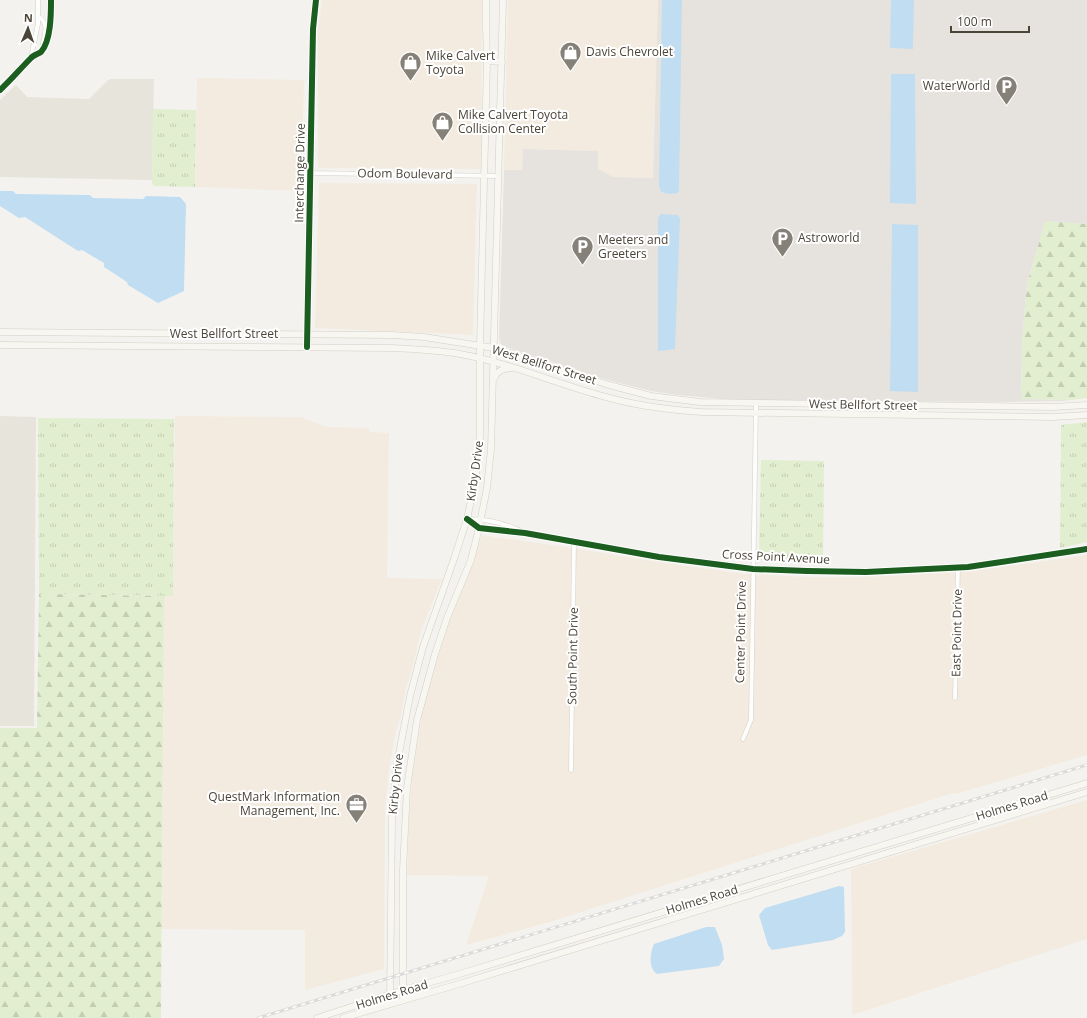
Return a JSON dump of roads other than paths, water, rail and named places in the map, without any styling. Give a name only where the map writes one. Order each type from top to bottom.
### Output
[{"type":"main road","name":"Kirby Drive","points":[[390,1004],[392,818],[397,764],[410,696],[423,647],[467,519],[477,469],[480,438],[480,345],[487,61],[486,0]]},
{"type":"main road","name":"Kirby Drive","points":[[403,1000],[403,870],[407,788],[417,720],[435,654],[471,560],[480,528],[487,488],[491,449],[503,0]]},
{"type":"main road","points":[[487,61],[502,62]]},
{"type":"main road","name":"West Bellfort Street","points":[[0,332],[392,335],[424,337],[494,348],[609,385],[651,396],[675,400],[756,404],[1045,407],[1087,405]]},
{"type":"main road","points":[[67,333],[67,346]]},
{"type":"main road","points":[[144,333],[144,346]]},
{"type":"main road","points":[[218,334],[218,346]]},
{"type":"main road","points":[[390,348],[392,335]]},
{"type":"main road","name":"West Bellfort Street","points":[[0,345],[390,348],[442,351],[493,361],[606,397],[672,410],[755,413],[1053,417],[1087,415]]},
{"type":"main road","points":[[493,382],[496,375],[500,371],[515,368]]},
{"type":"main road","points":[[606,397],[609,385]]},
{"type":"main road","points":[[435,613],[448,618]]},
{"type":"main road","points":[[410,696],[423,699]]},
{"type":"main road","points":[[397,764],[410,766]]},
{"type":"main road","name":"Holmes Road","points":[[317,1018],[402,990],[521,956],[1087,783]]},
{"type":"main road","name":"Holmes Road","points":[[343,1018],[1087,792]]},
{"type":"main road","points":[[1016,804],[1018,813]]},
{"type":"main road","points":[[871,849],[874,857]]},
{"type":"main road","points":[[391,869],[403,870]]},
{"type":"main road","points":[[727,893],[730,901]]},
{"type":"main road","points":[[521,956],[524,964]]},
{"type":"street","points":[[0,90],[25,66],[31,57],[37,30],[38,0]]},
{"type":"street","points":[[31,57],[41,51],[47,40],[50,24],[51,0]]},
{"type":"street","name":"Interchange Drive","points":[[307,347],[314,17],[316,0]]},
{"type":"street","points":[[38,17],[43,19],[45,26],[41,51]]},
{"type":"street","name":"Odom Boulevard","points":[[310,173],[498,176]]},
{"type":"street","name":"Center Point Drive","points":[[744,739],[751,720],[756,404]]},
{"type":"street","name":"Cross Point Avenue","points":[[467,519],[481,519],[525,533]]},
{"type":"street","name":"Cross Point Avenue","points":[[467,519],[480,528],[525,533],[658,557],[753,568],[807,572],[866,572],[958,567],[989,564],[1087,549]]},
{"type":"street","name":"South Point Drive","points":[[571,770],[574,542]]},
{"type":"street","name":"East Point Drive","points":[[955,698],[958,567]]},
{"type":"water","points":[[662,0],[682,0],[679,189],[678,193],[670,194],[661,192],[659,186]]},
{"type":"water","points":[[891,0],[914,0],[913,49],[890,48]]},
{"type":"water","points":[[891,74],[915,74],[916,204],[890,203]]},
{"type":"water","points":[[0,191],[13,191],[16,194],[90,195],[93,198],[143,199],[146,196],[180,197],[186,204],[184,291],[158,303],[128,285],[127,282],[104,267],[104,263],[82,250],[78,251],[25,217],[19,218],[0,206]]},
{"type":"water","points":[[661,214],[677,215],[680,218],[675,349],[658,351],[658,218]]},
{"type":"water","points":[[892,224],[918,225],[918,392],[890,391]]},
{"type":"water","points":[[839,886],[844,887],[845,932],[842,936],[833,940],[772,950],[768,945],[759,915],[765,908]]},
{"type":"water","points":[[706,927],[715,927],[722,945],[724,959],[719,966],[657,974],[654,971],[651,960],[654,944]]},
{"type":"railway","points":[[258,1018],[1087,765]]},
{"type":"place","name":"Davis Chevrolet","points":[[571,72]]},
{"type":"place","name":"Mike Calvert Toyota","points":[[410,82]]},
{"type":"place","name":"WaterWorld","points":[[1006,106]]},
{"type":"place","name":"Mike Calvert Toyota Collision Center","points":[[442,142]]},
{"type":"place","name":"Astroworld","points":[[782,258]]},
{"type":"place","name":"Meeters and Greeters","points":[[583,266]]},
{"type":"place","name":"QuestMark Information Management, Inc.","points":[[356,824]]}]
